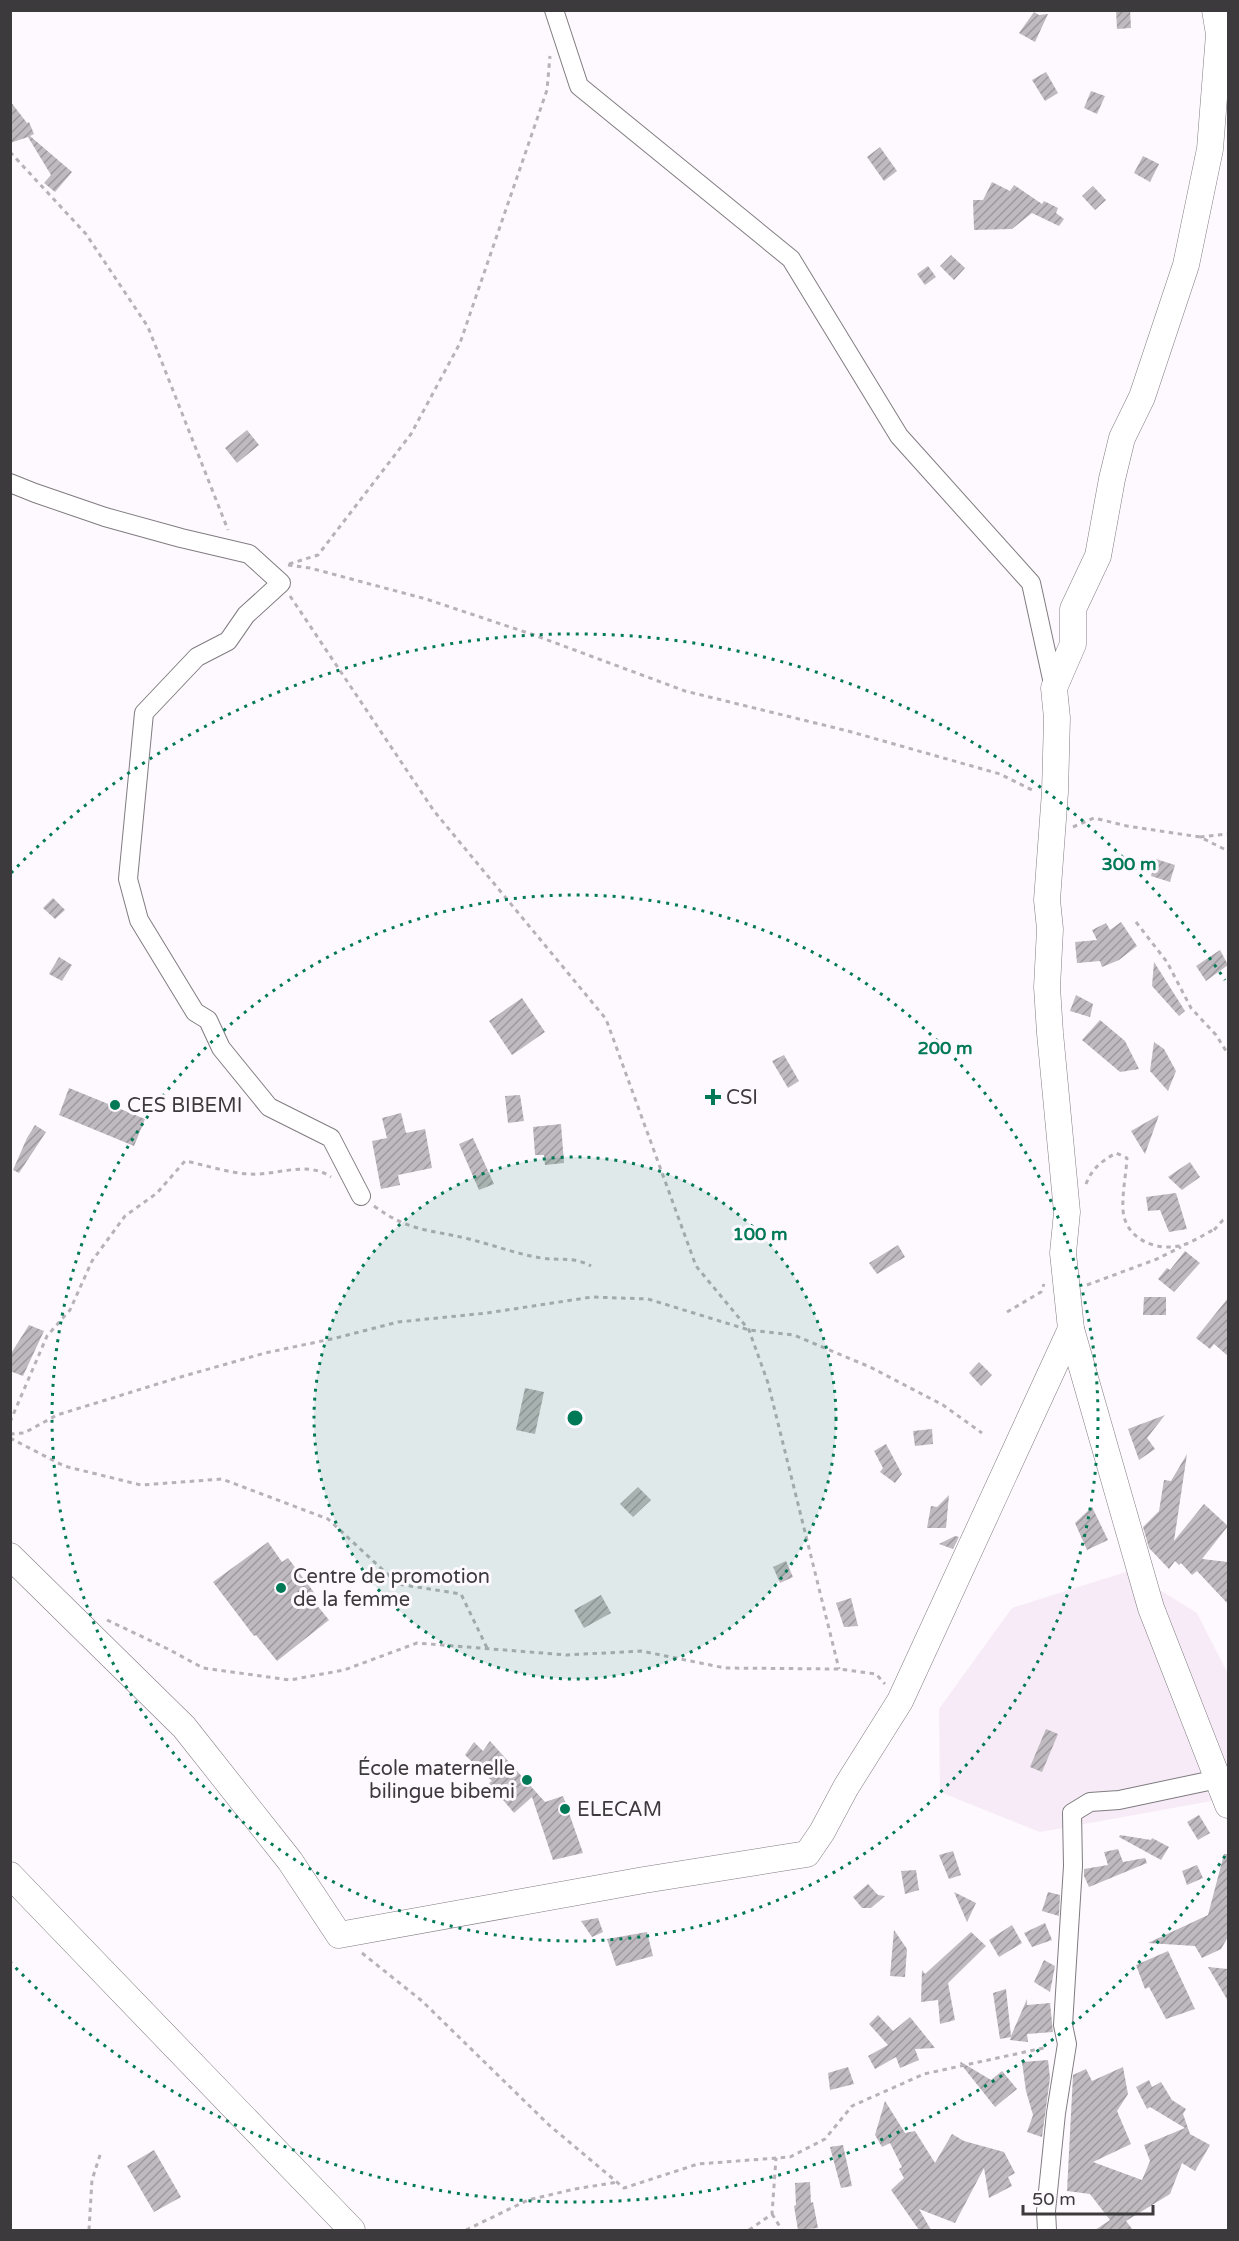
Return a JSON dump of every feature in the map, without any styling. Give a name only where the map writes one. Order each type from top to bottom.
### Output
[{"type":"main road","points":[[1215,10],[1219,34],[1210,148],[1186,265],[1142,397],[1122,438],[1098,556],[1073,609],[1073,644],[1054,688],[1057,717],[1055,792],[1047,900],[1050,929],[1047,987],[1067,1212],[1063,1253],[1071,1329],[1151,1608],[1228,1805]]},
{"type":"main road","points":[[10,1556],[184,1727],[290,1861],[339,1935],[644,1880],[807,1854],[822,1832],[846,1786],[900,1701],[1071,1329]]},
{"type":"main road","points":[[10,1875],[352,2230]]},
{"type":"street","points":[[554,10],[579,86],[791,259],[899,436],[1030,583],[1054,688]]},
{"type":"street","points":[[10,483],[105,517],[249,554],[281,583],[246,615],[228,641],[197,657],[144,713],[128,879],[139,920],[195,1012],[208,1020],[221,1048],[269,1107],[331,1138],[361,1196]]},
{"type":"street","points":[[1047,2230],[1046,2211],[1056,2113],[1067,2044],[1063,2025],[1070,1932],[1072,1813],[1090,1802],[1119,1800],[1218,1779]]},
{"type":"path","points":[[552,46],[547,90],[460,343],[411,434],[318,555],[288,565],[319,570],[426,599],[534,634],[685,692],[848,731],[1000,774],[1038,793]]},
{"type":"path","points":[[10,152],[86,234],[148,327],[226,529],[249,554]]},
{"type":"path","points":[[281,583],[434,811],[606,1019],[696,1266],[749,1330],[768,1383],[840,1669]]},
{"type":"path","points":[[1072,827],[1094,818],[1127,826],[1200,837],[1228,834]]},
{"type":"path","points":[[1200,837],[1228,851]]},
{"type":"path","points":[[1136,922],[1167,962],[1191,1008],[1216,1035],[1228,1054]]},
{"type":"path","points":[[1084,1189],[1090,1173],[1100,1162],[1116,1153],[1127,1158],[1123,1211],[1128,1228],[1138,1238],[1156,1246],[1180,1246],[1213,1230]]},
{"type":"path","points":[[10,1422],[47,1336],[70,1310],[92,1261],[125,1216],[157,1193],[185,1161],[250,1174],[298,1169],[325,1173],[334,1179]]},
{"type":"path","points":[[361,1196],[394,1220],[421,1230],[464,1238],[542,1258],[579,1260],[591,1266]]},
{"type":"path","points":[[1068,1292],[1157,1259],[1213,1230],[1228,1218]]},
{"type":"path","points":[[10,1436],[24,1433],[57,1415],[265,1353],[398,1322],[487,1313],[592,1297],[648,1299],[749,1330],[794,1335],[870,1367],[943,1405],[982,1433]]},
{"type":"path","points":[[10,1436],[64,1466],[141,1485],[222,1479],[328,1519],[398,1584],[461,1594],[488,1650]]},
{"type":"path","points":[[106,1620],[203,1668],[290,1680],[344,1670],[417,1643],[567,1655],[641,1651],[725,1668],[840,1669],[876,1674],[900,1701]]},
{"type":"path","points":[[339,1935],[422,2001],[549,2125],[624,2188],[698,2164],[790,2157],[825,2139],[852,2106],[924,2074],[1067,2044]]},
{"type":"path","points":[[89,2230],[92,2180],[101,2152]]},
{"type":"path","points":[[776,2158],[772,2214],[782,2230]]},
{"type":"path","points":[[466,2230],[528,2200],[618,2182]]},
{"type":"path","points":[[749,2230],[772,2214]]},
{"type":"shaded area","points":[[1129,1571],[1197,1613],[1228,1674],[1228,1798],[1040,1832],[940,1792],[939,1709],[1012,1608]]},
{"type":"building","points":[[1116,10],[1130,10],[1131,28],[1117,29]]},
{"type":"building","points":[[1034,12],[1039,15],[1048,14],[1035,42],[1019,33]]},
{"type":"building","points":[[1046,72],[1058,93],[1045,101],[1032,80]]},
{"type":"building","points":[[1091,91],[1105,96],[1097,114],[1084,108]]},
{"type":"building","points":[[10,101],[27,123],[29,122],[34,134],[30,136],[72,172],[55,192],[44,183],[51,175],[28,137],[10,143]]},
{"type":"building","points":[[880,147],[897,171],[884,181],[867,157]]},
{"type":"building","points":[[1143,156],[1159,164],[1150,182],[1134,173]]},
{"type":"building","points":[[992,182],[1010,191],[1014,185],[1042,204],[1044,201],[1058,208],[1056,213],[1064,219],[1059,226],[1032,213],[1012,229],[974,230],[973,200],[983,200]]},
{"type":"building","points":[[1093,186],[1106,200],[1095,210],[1082,196]]},
{"type":"building","points":[[951,255],[965,268],[954,280],[940,266]]},
{"type":"building","points":[[928,266],[936,277],[925,285],[917,274]]},
{"type":"building","points":[[247,430],[259,445],[237,463],[225,448]]},
{"type":"building","points":[[1156,859],[1175,865],[1170,882],[1151,876]]},
{"type":"building","points":[[53,898],[65,910],[55,919],[43,908]]},
{"type":"building","points":[[1121,922],[1137,946],[1119,960],[1102,967],[1100,961],[1077,963],[1075,942],[1097,940],[1092,930],[1106,923],[1110,930]]},
{"type":"building","points":[[1220,950],[1228,965],[1206,981],[1196,966]]},
{"type":"building","points":[[59,957],[72,965],[62,981],[49,974]]},
{"type":"building","points":[[1154,962],[1185,1011],[1179,1016],[1152,986]]},
{"type":"building","points":[[1076,995],[1093,1004],[1090,1017],[1070,1011]]},
{"type":"building","points":[[522,998],[545,1032],[512,1055],[489,1021]]},
{"type":"building","points":[[1100,1020],[1125,1041],[1139,1069],[1120,1072],[1082,1040]]},
{"type":"building","points":[[1154,1042],[1164,1049],[1176,1071],[1168,1091],[1150,1071]]},
{"type":"building","points":[[784,1055],[799,1081],[788,1088],[772,1061]]},
{"type":"building","points":[[69,1088],[145,1119],[134,1146],[59,1115]]},
{"type":"building","points":[[520,1095],[524,1121],[508,1123],[505,1096]]},
{"type":"building","points":[[401,1113],[406,1133],[425,1129],[432,1168],[398,1175],[400,1185],[381,1189],[372,1141],[387,1138],[382,1118]]},
{"type":"building","points":[[1159,1115],[1145,1154],[1131,1131]]},
{"type":"building","points":[[561,1124],[564,1163],[545,1165],[544,1155],[535,1155],[533,1127]]},
{"type":"building","points":[[35,1125],[46,1132],[19,1173],[13,1170]]},
{"type":"building","points":[[473,1138],[494,1184],[479,1190],[459,1144]]},
{"type":"building","points":[[1190,1162],[1200,1177],[1182,1190],[1168,1177]]},
{"type":"building","points":[[1176,1193],[1187,1229],[1169,1232],[1160,1210],[1148,1211],[1146,1197]]},
{"type":"building","points":[[898,1245],[905,1257],[877,1274],[869,1263]]},
{"type":"building","points":[[1185,1251],[1200,1263],[1174,1292],[1158,1279],[1167,1268],[1170,1270]]},
{"type":"building","points":[[1144,1297],[1166,1297],[1166,1315],[1143,1315]]},
{"type":"building","points":[[1228,1298],[1228,1356],[1214,1344],[1210,1349],[1196,1338]]},
{"type":"building","points":[[29,1325],[44,1331],[23,1376],[10,1371],[10,1355]]},
{"type":"building","points":[[979,1362],[992,1375],[981,1386],[969,1373]]},
{"type":"building","points":[[525,1388],[544,1392],[535,1434],[516,1430]]},
{"type":"building","points":[[1165,1415],[1147,1438],[1155,1449],[1139,1460],[1128,1429]]},
{"type":"building","points":[[932,1429],[933,1444],[915,1446],[913,1431]]},
{"type":"building","points":[[886,1444],[902,1474],[895,1483],[880,1472],[883,1468],[874,1451]]},
{"type":"building","points":[[1187,1454],[1174,1541],[1204,1504],[1228,1526],[1202,1559],[1228,1562],[1228,1604],[1197,1571],[1192,1575],[1181,1563],[1179,1565],[1175,1561],[1169,1569],[1149,1548],[1143,1527],[1159,1511],[1164,1480],[1171,1481]]},
{"type":"building","points":[[638,1487],[651,1500],[633,1517],[620,1504]]},
{"type":"building","points":[[949,1495],[946,1528],[927,1528],[931,1506],[937,1507]]},
{"type":"building","points":[[1092,1507],[1108,1540],[1087,1550],[1075,1523]]},
{"type":"building","points":[[955,1536],[959,1537],[953,1549],[939,1544]]},
{"type":"building","points":[[268,1542],[282,1562],[288,1558],[316,1595],[311,1598],[329,1620],[277,1661],[256,1635],[254,1636],[213,1582]]},
{"type":"building","points":[[786,1561],[793,1577],[780,1583],[773,1567]]},
{"type":"building","points":[[601,1595],[611,1613],[584,1628],[574,1610]]},
{"type":"building","points":[[851,1598],[858,1626],[844,1627],[836,1603]]},
{"type":"building","points":[[1046,1729],[1058,1734],[1042,1772],[1030,1767]]},
{"type":"building","points":[[490,1741],[545,1802],[563,1796],[583,1853],[553,1860],[532,1797],[514,1813],[489,1783],[492,1781],[465,1755],[474,1742],[483,1751]]},
{"type":"building","points":[[1199,1815],[1210,1833],[1198,1840],[1187,1822]]},
{"type":"building","points":[[1120,1835],[1151,1840],[1152,1838],[1169,1847],[1161,1860],[1119,1837]]},
{"type":"building","points":[[1118,1849],[1123,1862],[1145,1858],[1147,1863],[1089,1887],[1084,1876],[1084,1869],[1108,1865],[1104,1852]]},
{"type":"building","points":[[953,1851],[961,1875],[949,1879],[939,1855]]},
{"type":"building","points":[[1224,1854],[1228,1854],[1228,1937],[1221,1949],[1202,1958],[1195,1946],[1148,1943],[1208,1915]]},
{"type":"building","points":[[1197,1865],[1203,1878],[1187,1885],[1182,1871]]},
{"type":"building","points":[[916,1870],[919,1890],[905,1894],[901,1871]]},
{"type":"building","points":[[868,1884],[878,1895],[885,1896],[871,1908],[862,1908],[853,1897]]},
{"type":"building","points":[[954,1892],[976,1903],[967,1922]]},
{"type":"building","points":[[1048,1892],[1060,1895],[1059,1916],[1042,1911]]},
{"type":"building","points":[[598,1918],[603,1932],[592,1937],[581,1921]]},
{"type":"building","points":[[1045,1923],[1052,1940],[1032,1947],[1024,1933]]},
{"type":"building","points":[[1012,1925],[1022,1943],[999,1957],[989,1940]]},
{"type":"building","points":[[894,1930],[907,1949],[905,1977],[890,1976]]},
{"type":"building","points":[[647,1932],[653,1956],[616,1966],[607,1939]]},
{"type":"building","points":[[971,1932],[986,1946],[948,1983],[955,2020],[940,2024],[938,2000],[921,2002],[922,1970],[925,1974]]},
{"type":"building","points":[[1168,1951],[1195,2009],[1166,2019],[1149,1987],[1145,1989],[1136,1965]]},
{"type":"building","points":[[1044,1960],[1055,1966],[1050,1992],[1034,1982]]},
{"type":"building","points":[[1208,1967],[1228,1969],[1228,2001]]},
{"type":"building","points":[[1006,1989],[1011,2036],[1027,1999],[1027,2005],[1050,2003],[1053,2032],[1027,2034],[1028,2042],[1010,2040],[1011,2037],[1000,2039],[993,1993]]},
{"type":"building","points":[[878,2015],[893,2031],[910,2017],[935,2048],[915,2049],[919,2060],[900,2068],[896,2057],[875,2069],[868,2056],[888,2045],[869,2024]]},
{"type":"building","points":[[1048,2060],[1050,2078],[1042,2137],[1027,2132],[1033,2115],[1026,2091],[1022,2062]]},
{"type":"building","points":[[961,2062],[991,2080],[1002,2071],[1017,2089],[995,2107]]},
{"type":"building","points":[[848,2067],[854,2084],[830,2090],[828,2073]]},
{"type":"building","points":[[1123,2067],[1128,2094],[1117,2111],[1131,2144],[1093,2162],[1142,2180],[1150,2161],[1144,2145],[1185,2128],[1150,2107],[1147,2109],[1136,2087],[1149,2080],[1152,2087],[1161,2082],[1172,2100],[1186,2109],[1183,2114],[1190,2134],[1210,2145],[1195,2171],[1182,2163],[1170,2194],[1126,2221],[1133,2230],[1095,2230],[1110,2220],[1090,2194],[1067,2191],[1073,2075],[1086,2069],[1092,2081]]},
{"type":"building","points":[[885,2101],[905,2133],[915,2131],[935,2163],[952,2134],[964,2141],[1004,2152],[1015,2173],[1008,2177],[1012,2186],[989,2198],[984,2168],[955,2223],[919,2209],[931,2230],[919,2230],[891,2190],[904,2178],[899,2169],[902,2167],[890,2143],[882,2147],[875,2135]]},
{"type":"building","points":[[843,2145],[852,2186],[841,2188],[830,2147]]},
{"type":"building","points":[[154,2150],[181,2197],[154,2212],[127,2166]]},
{"type":"building","points":[[810,2182],[811,2203],[813,2202],[818,2228],[798,2230],[794,2206],[796,2205],[795,2183]]},
{"type":"place","name":"CSI","points":[[713,1097]]},
{"type":"place","name":"CES BIBEMI","points":[[115,1105]]},
{"type":"place","name":"Centre de promotion de la femme","points":[[281,1588]]},
{"type":"place","name":"École maternelle bilingue bibemi","points":[[527,1780]]},
{"type":"place","name":"ELECAM","points":[[565,1809]]}]
